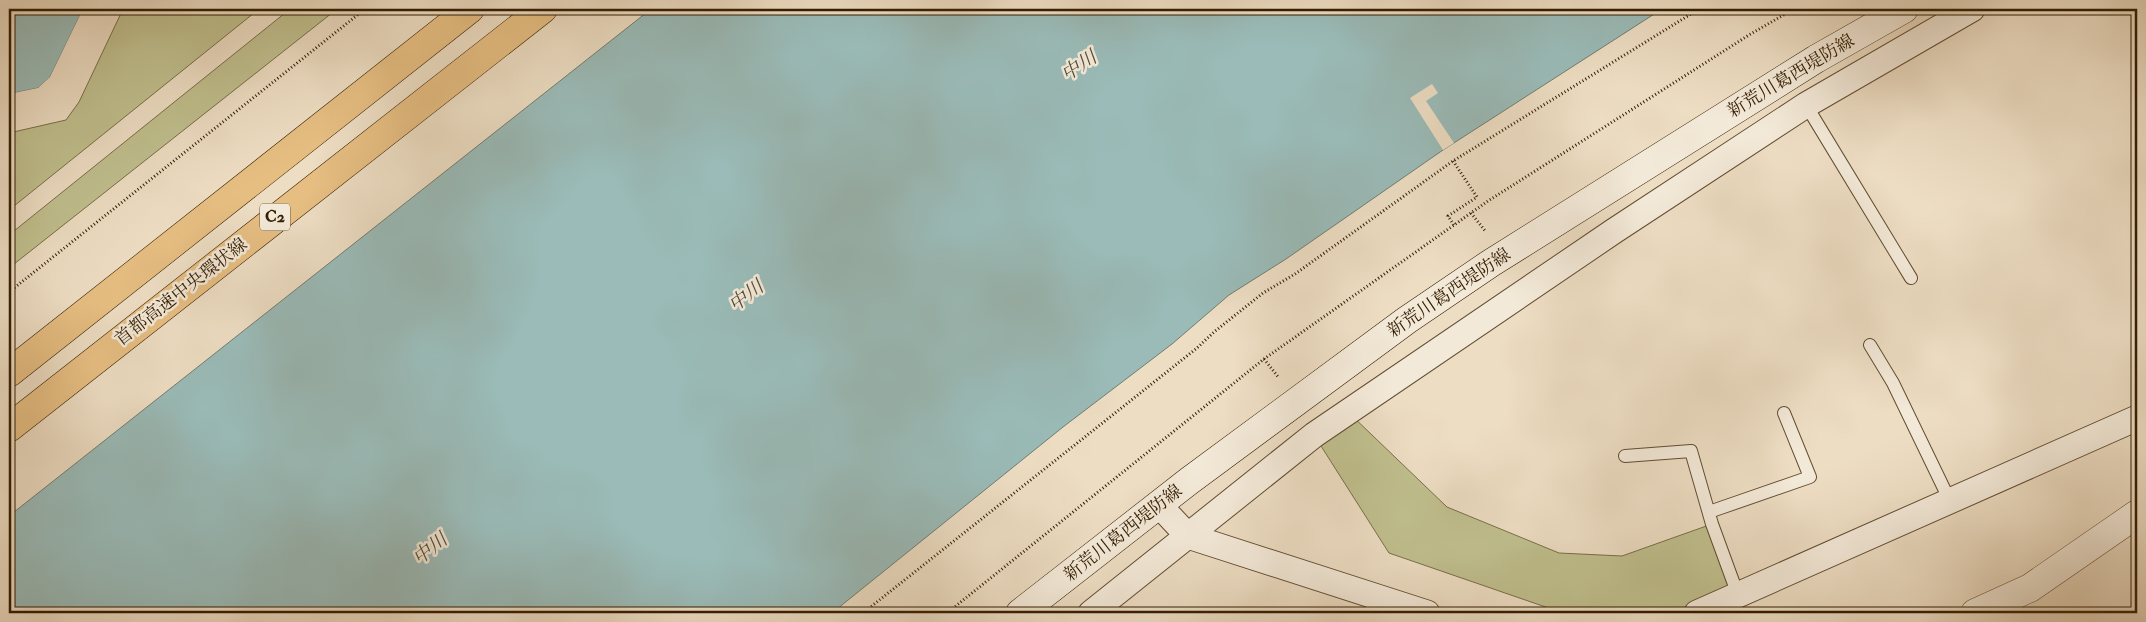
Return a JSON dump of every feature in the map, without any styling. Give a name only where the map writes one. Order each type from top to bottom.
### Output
[{"type":"highway","name":"C2","points":[[9,373],[470,9]]},
{"type":"highway","name":"首都高速中央環状線","points":[[9,428],[543,9]]},
{"type":"main road","name":"新荒川葛西堤防線","points":[[1020,613],[1159,504],[1407,320],[1491,263],[1816,59],[1904,9]]},
{"type":"main road","points":[[1975,613],[2030,588],[2137,514]]},
{"type":"street","points":[[1091,613],[1314,435],[1614,231],[1806,105],[1972,9]]},
{"type":"street","points":[[1697,613],[2137,418]]},
{"type":"street","points":[[1159,504],[1188,536],[1374,605],[1426,613]]},
{"type":"lane","points":[[1806,105],[1911,278]]},
{"type":"lane","points":[[1870,345],[1893,383],[1950,501]]},
{"type":"lane","points":[[1709,512],[1810,477],[1784,413]]},
{"type":"lane","points":[[1624,456],[1691,451],[1709,512],[1738,595]]},
{"type":"path","points":[[9,292],[365,9]]},
{"type":"path","points":[[863,613],[1197,348],[1242,308],[1295,274],[1453,161],[1699,9]]},
{"type":"path","points":[[947,613],[1264,359],[1454,225],[1724,51],[1794,9]]},
{"type":"path","points":[[1453,161],[1477,197],[1448,216],[1454,225]]},
{"type":"shaded area","points":[[123,9],[259,9],[9,210],[9,133],[66,120],[79,102]]},
{"type":"shaded area","points":[[290,9],[337,9],[9,268],[9,235]]},
{"type":"shaded area","points":[[1348,412],[1447,507],[1559,553],[1622,556],[1712,524],[1738,595],[1697,613],[1563,613],[1389,553],[1314,435]]},
{"type":"water","points":[[9,9],[83,9],[50,77],[38,88],[9,94]]},
{"type":"water","name":"中川","points":[[651,9],[1662,9],[1443,150],[1286,259],[1229,295],[1172,344],[1063,427],[832,613],[9,613],[9,516]]},
{"type":"pier","points":[[83,9],[85,10],[52,78],[39,90],[9,96],[9,94],[38,88],[50,77]]},
{"type":"pier","points":[[1432,84],[1438,93],[1426,101],[1454,143],[1443,150],[1410,98]]}]
